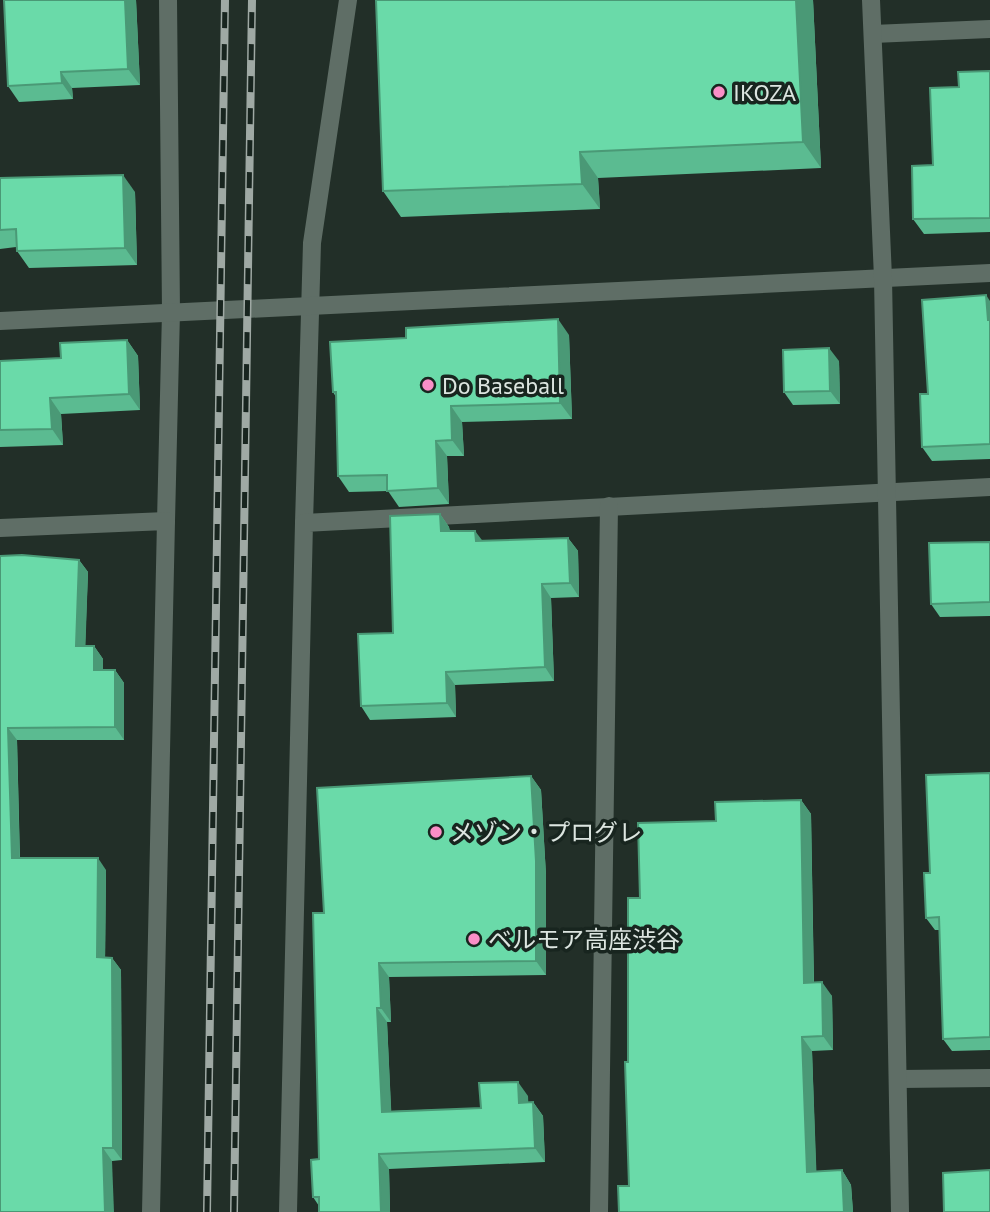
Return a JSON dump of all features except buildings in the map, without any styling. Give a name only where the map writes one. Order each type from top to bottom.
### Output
[{"type":"street","points":[[151,1212],[172,312],[169,0]]},
{"type":"street","points":[[288,1212],[312,243],[348,0]]},
{"type":"street","points":[[871,0],[883,278],[900,1079],[900,1212]]},
{"type":"street","points":[[873,34],[990,29]]},
{"type":"street","points":[[0,321],[990,273]]},
{"type":"street","points":[[304,523],[990,486]]},
{"type":"street","points":[[600,1212],[609,506]]},
{"type":"street","points":[[0,528],[166,521]]},
{"type":"street","points":[[900,1079],[990,1078]]},
{"type":"railway","points":[[207,1212],[225,0]]},
{"type":"railway","points":[[234,1212],[252,0]]},
{"type":"place","name":"IKOZA","points":[[719,92]]},
{"type":"place","name":"Do Baseball","points":[[428,385]]},
{"type":"place","name":"メゾン・プログレ","points":[[436,832]]},
{"type":"place","name":"ベルモア高座渋谷","points":[[474,939]]}]
